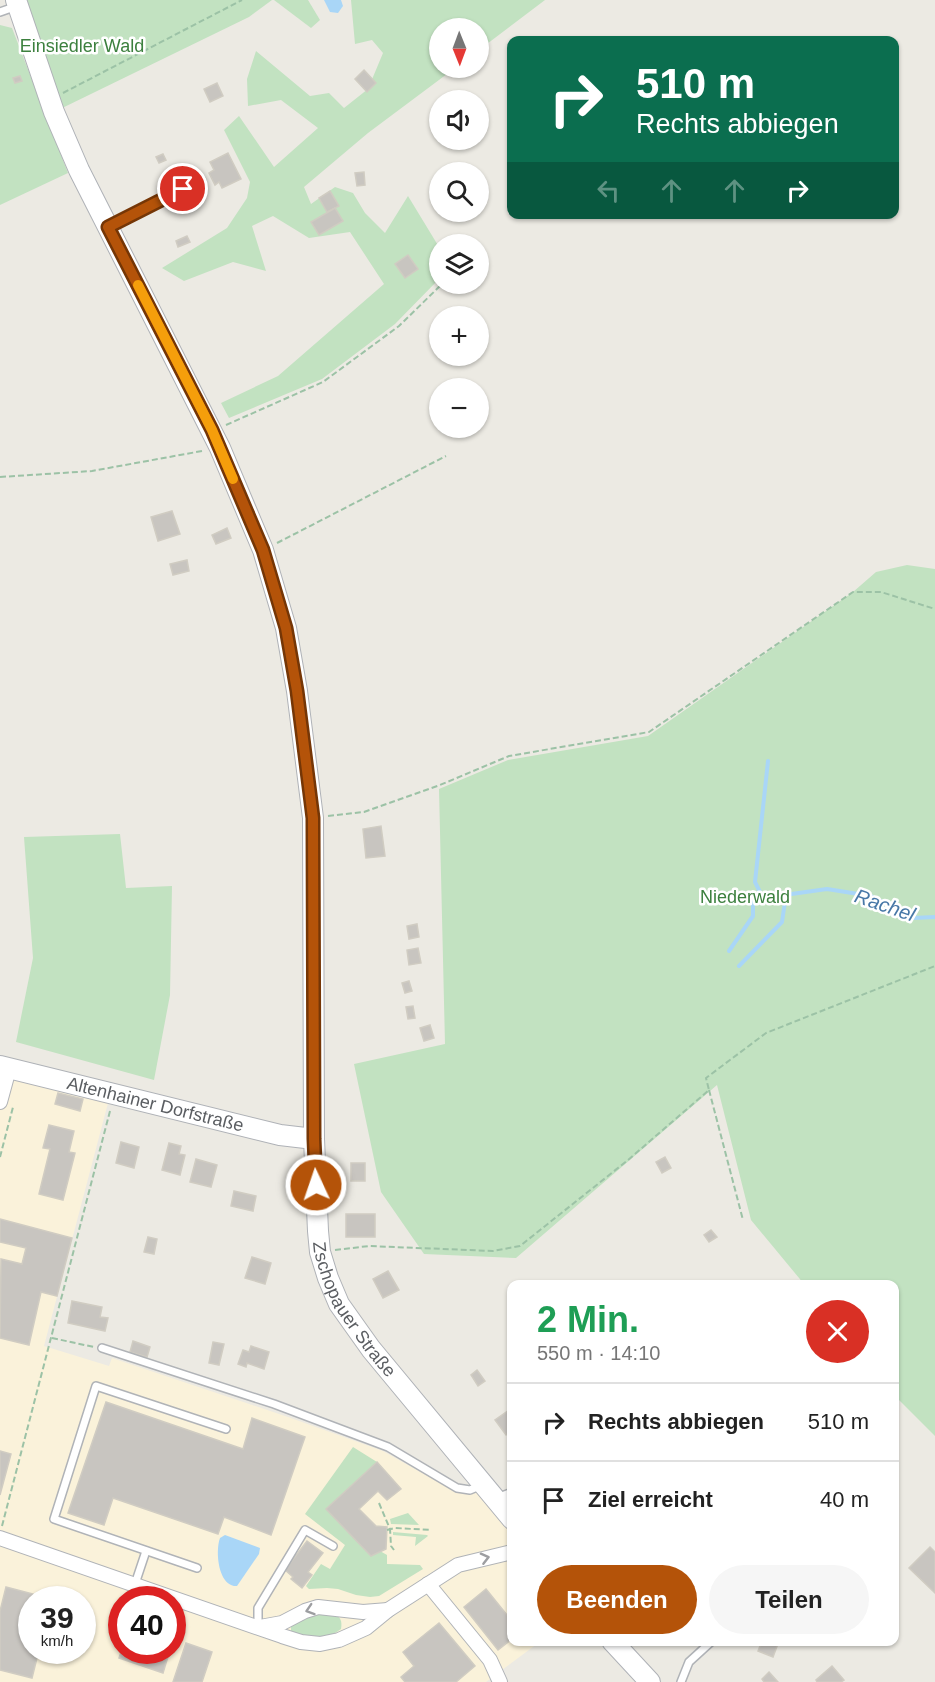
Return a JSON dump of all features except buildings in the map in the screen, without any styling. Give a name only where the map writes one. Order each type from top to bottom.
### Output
[{"type":"street","name":"Zschopauer Straße","points":[[11,6],[79,170],[216,439],[263,550],[286,628],[297,691],[313,818],[314,1139],[320,1252],[328,1278],[339,1304],[371,1350],[497,1492],[507,1510]]},
{"type":"street","name":"Altenhainer Dorfstraße","points":[[4,1067],[280,1135],[314,1139]]},
{"type":"street","points":[[4,1067],[7,1102]]},
{"type":"street","points":[[0,1538],[258,1628],[301,1642],[320,1644],[339,1640],[366,1628],[388,1610],[458,1565],[507,1553]]},
{"type":"street","points":[[428,1584],[490,1660],[500,1682]]},
{"type":"street","points":[[258,1628],[282,1623],[318,1607],[363,1612],[388,1610]]},
{"type":"street","points":[[334,1609],[346,1618],[348,1623],[346,1633],[339,1640]]},
{"type":"street","points":[[617,1646],[650,1682]]},
{"type":"lane","points":[[108,227],[128,215],[202,181]]},
{"type":"lane","points":[[102,1348],[274,1404],[388,1447],[457,1488],[497,1492]]},
{"type":"lane","points":[[197,1568],[54,1519],[96,1386],[226,1429]]},
{"type":"lane","points":[[258,1628],[258,1608],[305,1530],[333,1546]]},
{"type":"lane","points":[[135,1584],[146,1551]]},
{"type":"lane","points":[[681,1682],[689,1662],[707,1646]]},
{"type":"path","points":[[50,99],[242,0]]},
{"type":"path","points":[[0,477],[92,471],[216,439],[323,382],[399,326],[432,294]]},
{"type":"path","points":[[263,550],[446,456]]},
{"type":"path","points":[[313,818],[364,812],[440,786],[509,756],[649,732],[853,592],[881,592],[935,609]]},
{"type":"path","points":[[743,1220],[706,1078],[766,1033],[934,966],[935,972]]},
{"type":"path","points":[[320,1252],[369,1246],[493,1251],[520,1246],[709,1090]]},
{"type":"path","points":[[0,1538],[114,1095]]},
{"type":"path","points":[[0,1156],[7,1102]]},
{"type":"path","points":[[52,1338],[102,1348]]},
{"type":"path","points":[[379,1503],[394,1550]]},
{"type":"path","points":[[388,1530],[431,1530]]},
{"type":"shaded area","points":[[0,1076],[108,1103],[44,1346],[109,1366],[112,1358],[288,1417],[383,1451],[454,1491],[480,1493],[507,1529],[507,1646],[534,1646],[486,1682],[0,1682]]},
{"type":"green space","name":"Einsiedler Wald","points":[[16,0],[272,0],[249,17],[54,112]]},
{"type":"green space","points":[[274,0],[308,0],[320,20],[311,28]]},
{"type":"green space","points":[[351,0],[545,0],[489,42],[489,18],[429,18],[429,78],[442,78],[368,133],[304,187],[311,204],[335,187],[353,193],[365,213],[385,233],[408,196],[431,234],[429,234],[429,289],[395,324],[322,379],[229,418],[221,403],[278,376],[384,284],[350,232],[309,238],[273,216],[252,226],[266,271],[233,262],[184,281],[162,268],[227,228],[247,198],[250,182],[224,130],[239,116],[274,167],[318,128],[281,100],[248,106],[247,79],[256,51],[310,96],[329,93],[344,108],[368,89],[383,53],[372,40],[355,44]]},
{"type":"green space","points":[[0,25],[12,28],[68,173],[0,205]]},
{"type":"green space","name":"Niederwald","points":[[907,565],[935,569],[935,1436],[899,1400],[899,1280],[801,1280],[751,1220],[717,1085],[516,1258],[424,1254],[381,1192],[354,1064],[445,1044],[439,789],[508,760],[648,736],[853,592],[876,572]]},
{"type":"green space","points":[[120,834],[126,888],[172,886],[170,995],[154,1080],[16,1042],[33,958],[24,837]]},
{"type":"green space","points":[[353,1447],[377,1462],[326,1509],[371,1556],[380,1551],[387,1555],[387,1564],[420,1565],[423,1569],[379,1596],[356,1595],[338,1589],[309,1589],[306,1586],[321,1564],[330,1569],[345,1545],[305,1514]]},
{"type":"green space","points":[[408,1513],[419,1525],[391,1524],[390,1519]]},
{"type":"green space","points":[[393,1532],[428,1536],[415,1546],[416,1537],[393,1535]]},
{"type":"green space","points":[[319,1613],[339,1617],[341,1629],[323,1637],[291,1634],[291,1626],[303,1618]]},
{"type":"water","points":[[324,0],[341,0],[343,6],[338,13],[330,12]]},
{"type":"water","points":[[225,1535],[260,1548],[259,1554],[237,1586],[226,1581],[218,1559],[220,1538]]},
{"type":"waterway","points":[[763,898],[755,882],[768,761]]},
{"type":"waterway","name":"Rachel","points":[[743,901],[753,902],[763,898],[827,889],[871,896],[913,918],[935,917]]},
{"type":"waterway","points":[[739,966],[782,922],[786,895]]},
{"type":"waterway","points":[[729,951],[753,916],[753,902]]},
{"type":"slow traffic","points":[[138,285],[212,430],[233,479]]},
{"type":"route","points":[[183,189],[108,227],[212,430],[263,550],[286,628],[297,691],[313,818],[316,1185]]}]
